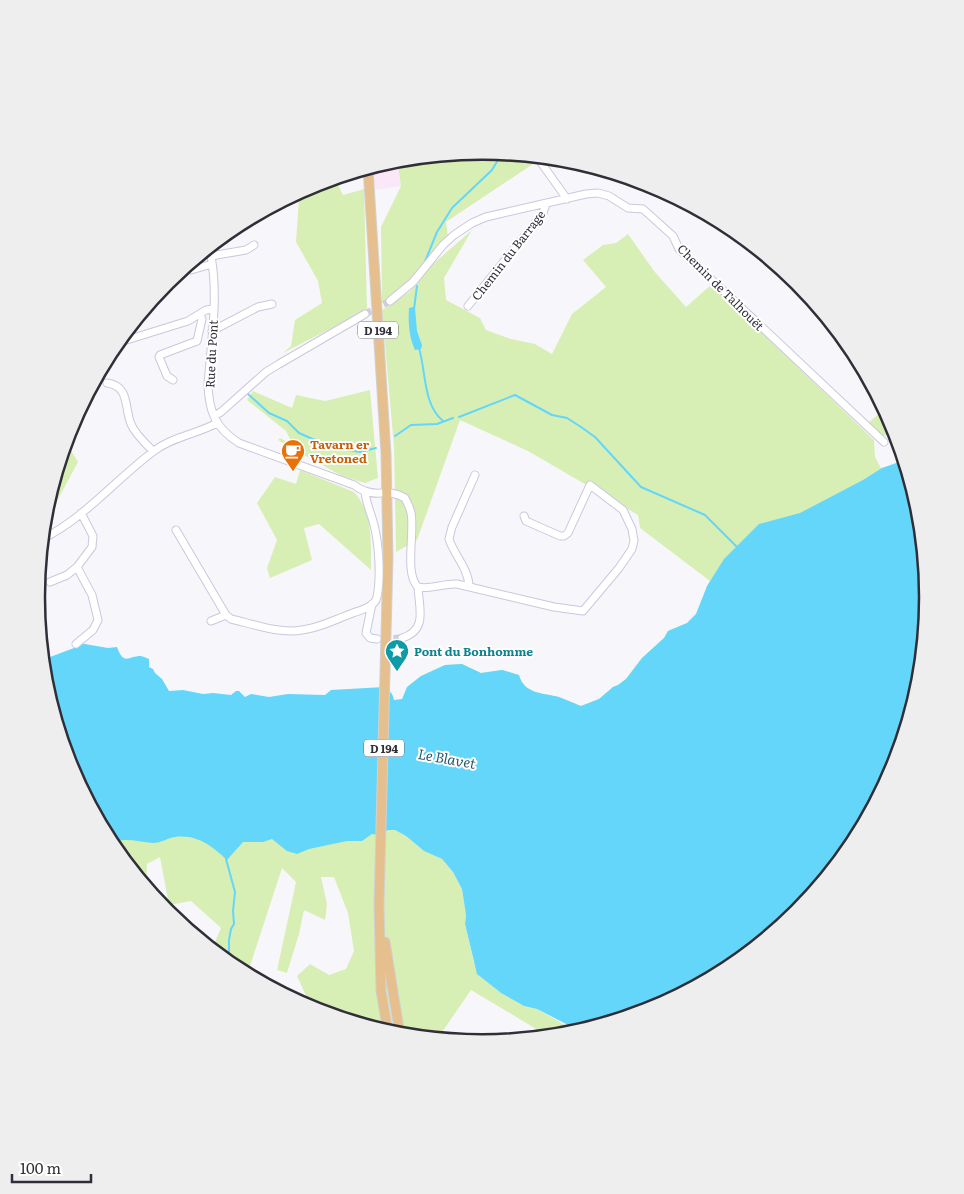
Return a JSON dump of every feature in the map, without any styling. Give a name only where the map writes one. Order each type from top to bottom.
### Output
[{"type":"main road","name":"D 194","points":[[368,175],[387,492],[382,639],[381,857],[383,929],[399,1026]]},
{"type":"main road","name":"D 194","points":[[381,857],[379,905],[380,972],[387,1023]]},
{"type":"street","points":[[542,164],[567,199]]},
{"type":"street","name":"Chemin de Talhouët","points":[[390,301],[413,282],[443,245],[462,228],[486,217],[586,194],[609,196],[628,208],[644,209],[673,236],[679,249],[884,442]]},
{"type":"street","name":"Chemin du Barrage","points":[[468,306],[542,213],[546,204]]},
{"type":"street","points":[[211,256],[246,250],[254,245]]},
{"type":"street","name":"Rue du Pont","points":[[211,256],[213,309],[208,385],[209,400],[216,420]]},
{"type":"street","points":[[192,270],[212,264]]},
{"type":"street","points":[[212,331],[258,306],[272,304]]},
{"type":"street","points":[[129,339],[188,321],[206,310],[213,309]]},
{"type":"street","points":[[50,535],[81,513],[153,451],[162,445],[206,429],[228,406],[266,372],[365,314]]},
{"type":"street","points":[[173,380],[166,376],[159,357],[197,341],[202,319],[200,315]]},
{"type":"street","points":[[107,383],[115,384],[121,390],[131,424],[136,433],[153,451]]},
{"type":"street","points":[[216,420],[228,436],[239,443],[346,482],[365,492],[387,492],[405,498],[409,505],[412,524],[412,571],[414,584],[418,587],[422,588],[447,583],[578,612],[586,608],[632,549],[634,541],[632,529],[623,510],[590,485],[568,533],[564,536],[526,521],[524,516]]},
{"type":"street","points":[[469,587],[469,580],[465,570],[450,544],[449,534],[475,474]]},
{"type":"street","points":[[176,530],[226,615],[269,628],[294,631],[311,629],[364,609],[377,598],[378,556],[375,532],[365,492]]},
{"type":"street","points":[[50,582],[68,575],[77,567],[92,547],[93,536],[81,513]]},
{"type":"street","points":[[76,644],[93,630],[98,620],[92,596],[77,567]]},
{"type":"street","points":[[402,638],[414,632],[419,624],[421,612],[418,587]]},
{"type":"street","points":[[372,604],[366,633],[370,638],[382,639]]},
{"type":"street","points":[[211,620],[226,615]]},
{"type":"shaded area","points":[[398,168],[401,186],[375,190],[373,174]]},
{"type":"green space","points":[[482,160],[534,163],[446,222],[448,237],[408,282],[382,303],[381,227],[401,186],[398,168],[453,161]]},
{"type":"green space","points":[[338,185],[343,195],[364,189],[367,310],[283,353],[291,346],[295,320],[322,303],[318,281],[296,242],[299,200]]},
{"type":"green space","points":[[472,230],[444,278],[446,300],[480,318],[486,330],[511,339],[535,344],[552,354],[572,314],[606,287],[583,260],[603,245],[616,243],[628,234],[654,271],[686,307],[712,284],[874,440],[875,457],[881,468],[898,464],[911,512],[915,540],[918,568],[918,626],[911,682],[896,737],[885,766],[407,687],[421,676],[445,665],[462,664],[481,673],[502,670],[519,675],[525,686],[535,692],[559,697],[581,706],[599,699],[626,679],[642,658],[664,638],[668,631],[687,623],[696,614],[710,581],[640,528],[638,515],[528,451],[460,420],[417,540],[396,552],[394,447],[382,310],[409,292],[418,283],[425,271]]},
{"type":"green space","points":[[370,390],[378,478],[365,483],[342,476],[295,450],[294,447],[292,449],[278,440],[280,438],[293,445],[286,431],[247,400],[253,391],[292,408],[296,395],[325,401]]},
{"type":"green space","points":[[879,414],[888,436],[882,435],[868,423]]},
{"type":"green space","points":[[71,450],[78,462],[56,503],[60,484]]},
{"type":"green space","points":[[300,470],[354,492],[360,500],[365,509],[370,529],[371,570],[319,524],[304,528],[312,560],[270,578],[267,568],[277,540],[257,503],[275,477],[296,484]]},
{"type":"green space","points":[[96,801],[386,833],[389,830],[395,830],[406,836],[424,851],[442,859],[453,872],[462,889],[466,915],[465,924],[474,963],[480,976],[501,993],[524,1006],[537,1009],[567,1026],[538,1030],[471,990],[442,1032],[403,1027],[402,1021],[384,1023],[315,1001],[307,997],[297,976],[310,964],[329,975],[346,969],[354,951],[348,913],[334,877],[321,877],[327,904],[325,920],[304,910],[287,973],[277,970],[296,882],[282,868],[250,967],[215,943],[221,928],[191,901],[172,905],[168,901],[160,857],[147,864],[146,877],[119,840]]},
{"type":"water","points":[[409,308],[415,308],[417,331],[422,345],[421,349],[415,350],[411,340],[409,324]]},
{"type":"water","name":"Le Blavet","points":[[898,462],[904,484],[915,540],[919,597],[918,626],[911,682],[896,737],[874,790],[860,816],[829,863],[811,885],[770,926],[748,944],[700,975],[649,1001],[622,1011],[569,1026],[537,1009],[524,1006],[501,993],[477,974],[465,924],[466,915],[462,889],[453,872],[442,859],[424,851],[406,836],[395,830],[389,830],[379,835],[372,834],[362,841],[347,841],[309,849],[297,854],[287,851],[272,839],[263,842],[243,842],[227,860],[204,842],[190,837],[175,837],[153,843],[119,841],[90,790],[68,737],[53,682],[49,657],[74,648],[79,643],[108,648],[117,647],[122,656],[127,659],[141,656],[149,659],[149,667],[162,679],[169,691],[183,690],[203,694],[231,695],[239,691],[245,697],[251,694],[269,697],[288,694],[325,695],[331,690],[384,687],[391,692],[394,700],[402,699],[407,687],[421,676],[445,665],[462,664],[481,673],[502,670],[519,675],[525,686],[535,692],[559,697],[581,706],[599,699],[626,679],[642,658],[664,638],[668,631],[687,623],[696,614],[707,586],[724,559],[759,524],[800,513],[882,468]]},
{"type":"waterway","points":[[424,264],[437,232],[452,208],[492,170],[498,161]]},
{"type":"waterway","points":[[414,309],[417,286]]},
{"type":"waterway","points":[[419,348],[428,397],[443,421]]},
{"type":"waterway","points":[[248,394],[269,413],[287,421],[299,433],[317,441],[338,448],[360,452],[376,448]]},
{"type":"waterway","points":[[459,417],[515,395],[552,415],[567,418],[595,437],[641,487],[705,515],[738,548]]},
{"type":"waterway","points":[[395,436],[411,425],[437,424],[453,418]]},
{"type":"waterway","points":[[226,859],[235,892],[234,924],[229,940],[229,953]]},
{"type":"tunnel","points":[[365,314],[390,301]]},
{"type":"tunnel","points":[[383,639],[402,638]]},
{"type":"place","name":"Tavarn er Vretoned","points":[[293,472]]},
{"type":"place","name":"Pont du Bonhomme","points":[[397,672]]}]
